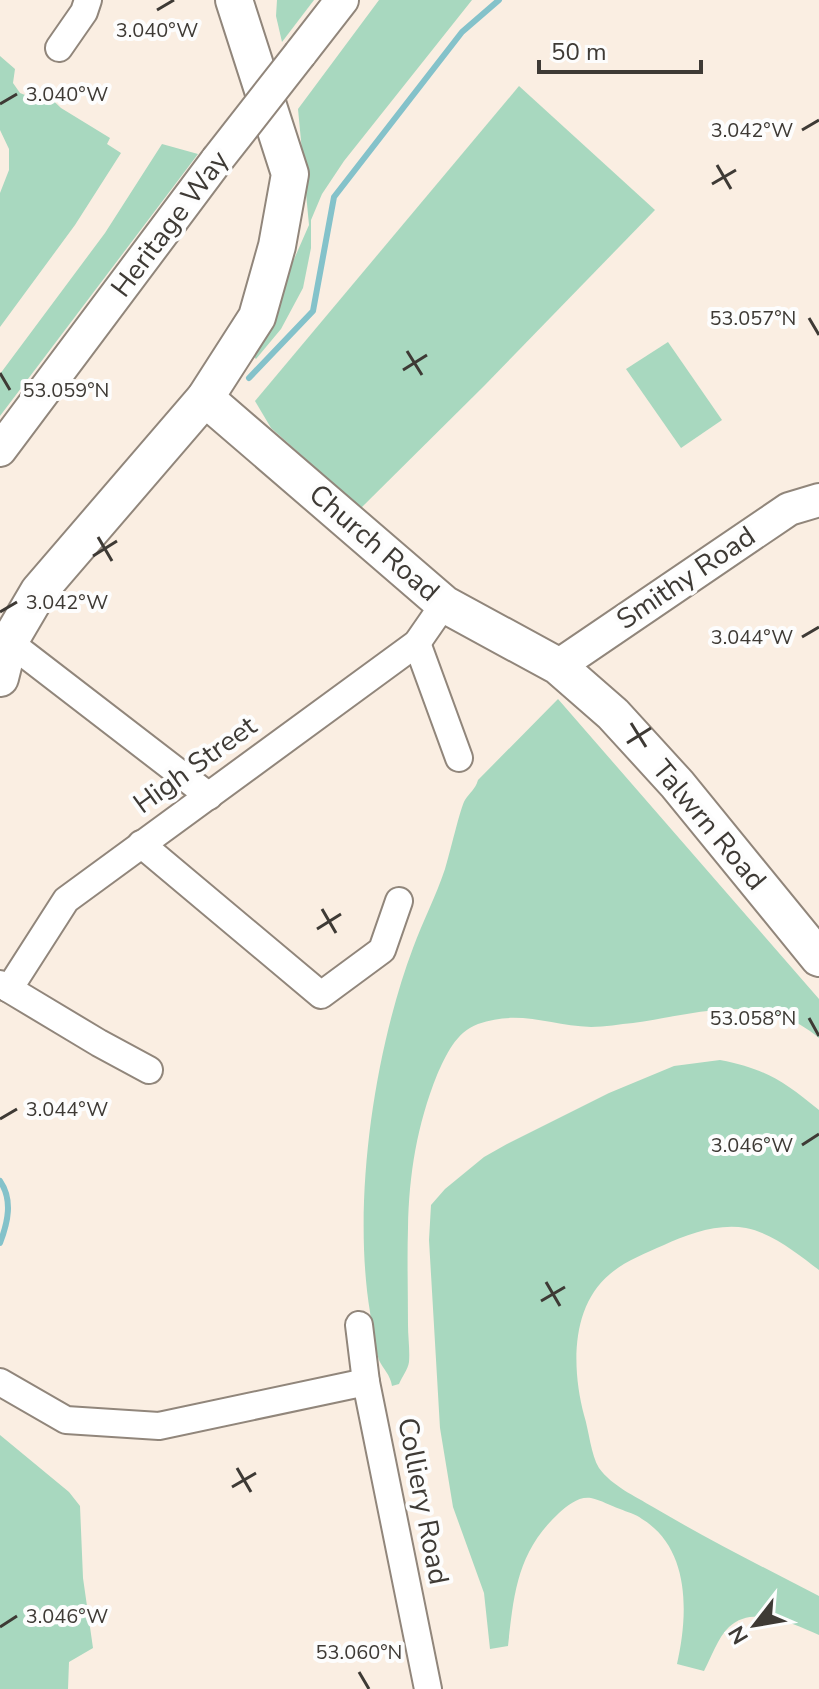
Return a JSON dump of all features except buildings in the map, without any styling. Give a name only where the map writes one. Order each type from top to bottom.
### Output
[{"type":"main road","points":[[0,678],[9,642],[39,591],[205,398],[257,317],[277,246],[290,174],[234,0]]},
{"type":"main road","name":"Church Road","points":[[205,398],[444,604],[558,666]]},
{"type":"main road","name":"Talwrn Road","points":[[558,666],[613,714],[677,784],[819,958]]},
{"type":"street","points":[[59,48],[84,12],[88,0]]},
{"type":"street","name":"Heritage Way","points":[[0,450],[217,160],[342,0]]},
{"type":"street","name":"Smithy Road","points":[[558,666],[789,509],[819,500]]},
{"type":"street","name":"High Street","points":[[4,987],[66,900],[417,643],[444,604]]},
{"type":"street","points":[[9,642],[209,796]]},
{"type":"street","points":[[417,643],[459,758]]},
{"type":"street","points":[[141,844],[321,995],[382,950],[399,901]]},
{"type":"street","points":[[4,987],[149,1070]]},
{"type":"street","name":"Colliery Road","points":[[359,1325],[366,1382],[428,1689]]},
{"type":"street","points":[[0,1382],[66,1420],[159,1426],[366,1382]]},
{"type":"green space","points":[[277,0],[314,0],[282,42],[276,16]]},
{"type":"green space","points":[[379,0],[472,0],[344,161],[322,194],[311,220],[311,248],[303,288],[281,329],[256,359],[252,355],[309,225],[298,109]]},
{"type":"green space","points":[[0,56],[15,69],[13,83],[20,93],[30,97],[44,92],[61,108],[110,138],[107,144],[121,153],[75,225],[0,327],[0,193],[9,170],[9,149],[0,130]]},
{"type":"green space","points":[[519,86],[655,210],[361,508],[271,428],[255,401]]},
{"type":"green space","points":[[162,144],[198,154],[0,416],[0,374],[105,233]]},
{"type":"green space","points":[[668,342],[722,420],[681,448],[626,369]]},
{"type":"green space","points":[[558,699],[819,999],[819,1038],[797,1023],[775,1014],[729,1009],[596,1027],[507,1018],[470,1028],[448,1052],[437,1075],[415,1150],[408,1228],[409,1362],[399,1384],[392,1386],[379,1360],[373,1336],[365,1269],[364,1223],[370,1128],[387,1033],[413,948],[445,869],[465,800],[478,780]]},
{"type":"green space","points":[[720,1060],[773,1078],[819,1110],[819,1270],[775,1239],[735,1227],[693,1233],[629,1261],[610,1274],[587,1304],[581,1321],[576,1359],[580,1397],[594,1456],[599,1468],[610,1480],[673,1519],[819,1596],[819,1635],[774,1618],[750,1617],[739,1620],[725,1631],[704,1671],[677,1664],[684,1605],[678,1565],[670,1548],[658,1532],[640,1517],[598,1500],[582,1498],[562,1510],[534,1543],[520,1574],[508,1646],[490,1649],[484,1593],[453,1507],[440,1428],[429,1240],[431,1205],[445,1189],[484,1157],[507,1144],[609,1093],[674,1066]]},
{"type":"green space","points":[[0,1435],[69,1492],[80,1506],[83,1578],[93,1648],[69,1662],[68,1689],[0,1689]]},
{"type":"waterway","points":[[249,378],[313,311],[334,197],[462,32],[499,0]]},
{"type":"waterway","points":[[0,1181],[7,1196],[8,1211],[0,1243]]}]
